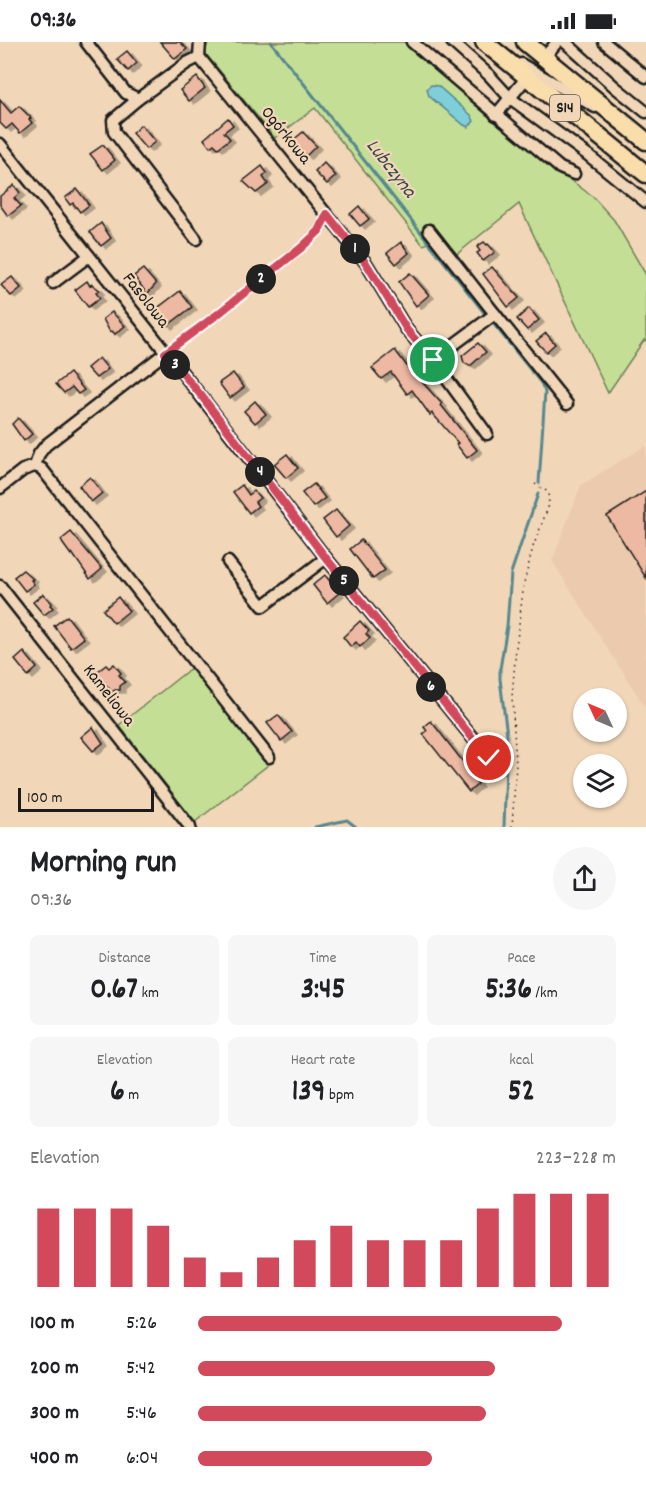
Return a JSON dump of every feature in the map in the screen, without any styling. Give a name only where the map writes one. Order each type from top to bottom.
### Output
[{"type":"highway","name":"S14","points":[[525,42],[646,141]]},
{"type":"highway","name":"S14","points":[[485,43],[646,174]]},
{"type":"street","points":[[86,42],[126,93],[138,99]]},
{"type":"street","points":[[196,239],[114,132],[113,120],[187,63],[199,57],[200,42]]},
{"type":"street","points":[[412,42],[560,168],[574,174]]},
{"type":"street","points":[[452,42],[489,75],[510,98],[588,155],[646,202]]},
{"type":"street","points":[[519,42],[613,148]]},
{"type":"street","points":[[544,58],[557,42]]},
{"type":"street","points":[[565,42],[646,112]]},
{"type":"street","points":[[604,42],[646,76]]},
{"type":"street","points":[[485,43],[629,127]]},
{"type":"street","name":"Ogórkowa","points":[[199,57],[366,263],[407,330],[433,360],[487,434]]},
{"type":"street","points":[[496,115],[527,77]]},
{"type":"street","name":"Fasolowa","points":[[0,144],[200,394],[326,558],[489,758]]},
{"type":"street","points":[[429,230],[567,404]]},
{"type":"street","points":[[53,284],[89,256]]},
{"type":"street","points":[[433,360],[495,314]]},
{"type":"street","points":[[35,466],[39,454],[46,445],[165,353]]},
{"type":"street","points":[[0,488],[23,470],[35,466],[42,469],[269,757]]},
{"type":"street","points":[[228,562],[263,606],[326,558]]},
{"type":"street","name":"Kameliowa","points":[[0,586],[190,827]]},
{"type":"path","points":[[165,353],[301,248],[319,231],[327,214]]},
{"type":"path","points":[[512,827],[516,765],[512,698],[516,648],[524,583],[533,548],[549,505],[548,492],[535,484]]},
{"type":"shaded area","points":[[646,445],[646,709],[552,561],[581,485]]},
{"type":"green space","points":[[208,42],[404,42],[491,119],[593,197],[614,220],[646,275],[646,341],[644,340],[608,393],[519,204],[457,254],[443,239],[423,245],[315,108],[275,138],[205,53]]},
{"type":"green space","points":[[191,668],[268,765],[195,822],[119,725]]},
{"type":"water","points":[[431,85],[438,86],[471,115],[474,121],[468,127],[464,125],[429,96],[427,89]]},
{"type":"building","points":[[160,42],[180,42],[187,49],[175,59]]},
{"type":"building","points":[[127,51],[137,63],[128,71],[117,59]]},
{"type":"building","points":[[197,77],[205,88],[189,101],[180,90]]},
{"type":"building","points":[[0,100],[11,113],[19,106],[31,118],[29,119],[32,123],[20,133],[12,124],[6,129],[0,123]]},
{"type":"building","points":[[228,118],[233,125],[224,132],[230,139],[218,148],[214,144],[210,147],[204,139]]},
{"type":"building","points":[[141,125],[155,142],[146,149],[132,133]]},
{"type":"building","points":[[303,132],[316,146],[306,156],[292,141]]},
{"type":"building","points":[[103,145],[115,160],[103,170],[90,154]]},
{"type":"building","points":[[324,163],[336,176],[327,184],[315,172]]},
{"type":"building","points":[[262,166],[267,173],[263,177],[268,184],[256,193],[243,181]]},
{"type":"building","points":[[14,185],[20,193],[14,198],[21,206],[8,216],[0,205],[0,196]]},
{"type":"building","points":[[77,189],[89,205],[80,212],[73,203],[70,205],[65,198]]},
{"type":"building","points":[[359,206],[369,219],[360,226],[350,214]]},
{"type":"building","points":[[101,223],[111,238],[101,246],[90,232]]},
{"type":"building","points":[[401,242],[409,253],[396,264],[387,253]]},
{"type":"building","points":[[484,242],[495,252],[483,261],[477,253],[480,251],[477,247]]},
{"type":"building","points":[[492,267],[519,298],[508,307],[483,274]]},
{"type":"building","points":[[143,269],[156,284],[147,294],[134,276]]},
{"type":"building","points":[[410,273],[429,295],[416,306],[399,282]]},
{"type":"building","points":[[12,277],[21,288],[11,296],[1,285]]},
{"type":"building","points":[[87,281],[90,286],[92,284],[99,291],[96,293],[100,298],[88,307],[75,290]]},
{"type":"building","points":[[180,291],[192,307],[167,326],[155,310]]},
{"type":"building","points":[[529,308],[539,320],[527,330],[517,319]]},
{"type":"building","points":[[112,312],[125,326],[115,334],[110,332],[103,319]]},
{"type":"building","points":[[546,333],[555,344],[546,352],[536,341]]},
{"type":"building","points":[[478,343],[486,352],[470,366],[464,363],[462,356]]},
{"type":"building","points":[[395,350],[415,377],[419,375],[422,382],[477,450],[467,458],[456,444],[458,443],[432,413],[430,415],[412,390],[407,394],[391,372],[381,379],[372,368]]},
{"type":"building","points":[[99,358],[108,369],[96,378],[87,368]]},
{"type":"building","points":[[70,373],[84,390],[78,394],[72,387],[64,393],[56,384]]},
{"type":"building","points":[[233,373],[244,387],[230,398],[219,383]]},
{"type":"building","points":[[255,401],[266,414],[255,423],[244,411]]},
{"type":"building","points":[[18,418],[32,434],[24,441],[12,424]]},
{"type":"building","points":[[287,454],[298,468],[286,478],[274,464]]},
{"type":"building","points":[[90,477],[102,493],[91,502],[79,486]]},
{"type":"building","points":[[314,484],[325,498],[313,507],[302,493]]},
{"type":"building","points":[[242,485],[249,495],[254,491],[260,498],[255,502],[258,506],[249,513],[233,492]]},
{"type":"building","points":[[646,491],[646,578],[607,516]]},
{"type":"building","points":[[336,510],[349,526],[336,537],[323,520]]},
{"type":"building","points":[[71,532],[102,569],[90,579],[61,540]]},
{"type":"building","points":[[361,540],[385,570],[373,579],[350,549]]},
{"type":"building","points":[[23,570],[33,579],[31,580],[34,584],[25,591],[14,577]]},
{"type":"building","points":[[325,575],[339,593],[327,603],[313,585]]},
{"type":"building","points":[[43,594],[52,603],[50,605],[53,608],[44,615],[33,602]]},
{"type":"building","points":[[118,597],[129,611],[114,623],[103,610]]},
{"type":"building","points":[[67,616],[84,638],[71,648],[54,626]]},
{"type":"building","points":[[360,621],[369,631],[366,634],[370,638],[360,647],[356,642],[351,647],[343,637]]},
{"type":"building","points":[[24,652],[37,668],[28,676],[15,660]]},
{"type":"building","points":[[114,664],[125,682],[120,686],[120,690],[112,692],[102,680],[99,682],[93,675],[106,665],[109,668]]},
{"type":"building","points":[[278,715],[292,732],[281,741],[267,723]]},
{"type":"building","points":[[431,721],[475,777],[473,778],[478,784],[469,792],[423,734],[427,731],[424,727]]},
{"type":"building","points":[[93,727],[103,743],[93,751],[81,737]]},
{"type":"waterway","name":"Lubczyna","points":[[271,42],[486,315]]},
{"type":"waterway","name":"Lubczyna","points":[[492,322],[541,383],[545,392],[539,483]]},
{"type":"waterway","name":"Lubczyna","points":[[504,827],[507,735],[500,669],[507,626],[511,573],[538,494]]},
{"type":"waterway","points":[[315,827],[347,820],[356,827]]},
{"type":"route","points":[[433,360],[407,330],[366,263],[327,214],[319,231],[301,248],[165,353],[200,394],[326,558],[489,758]]}]
